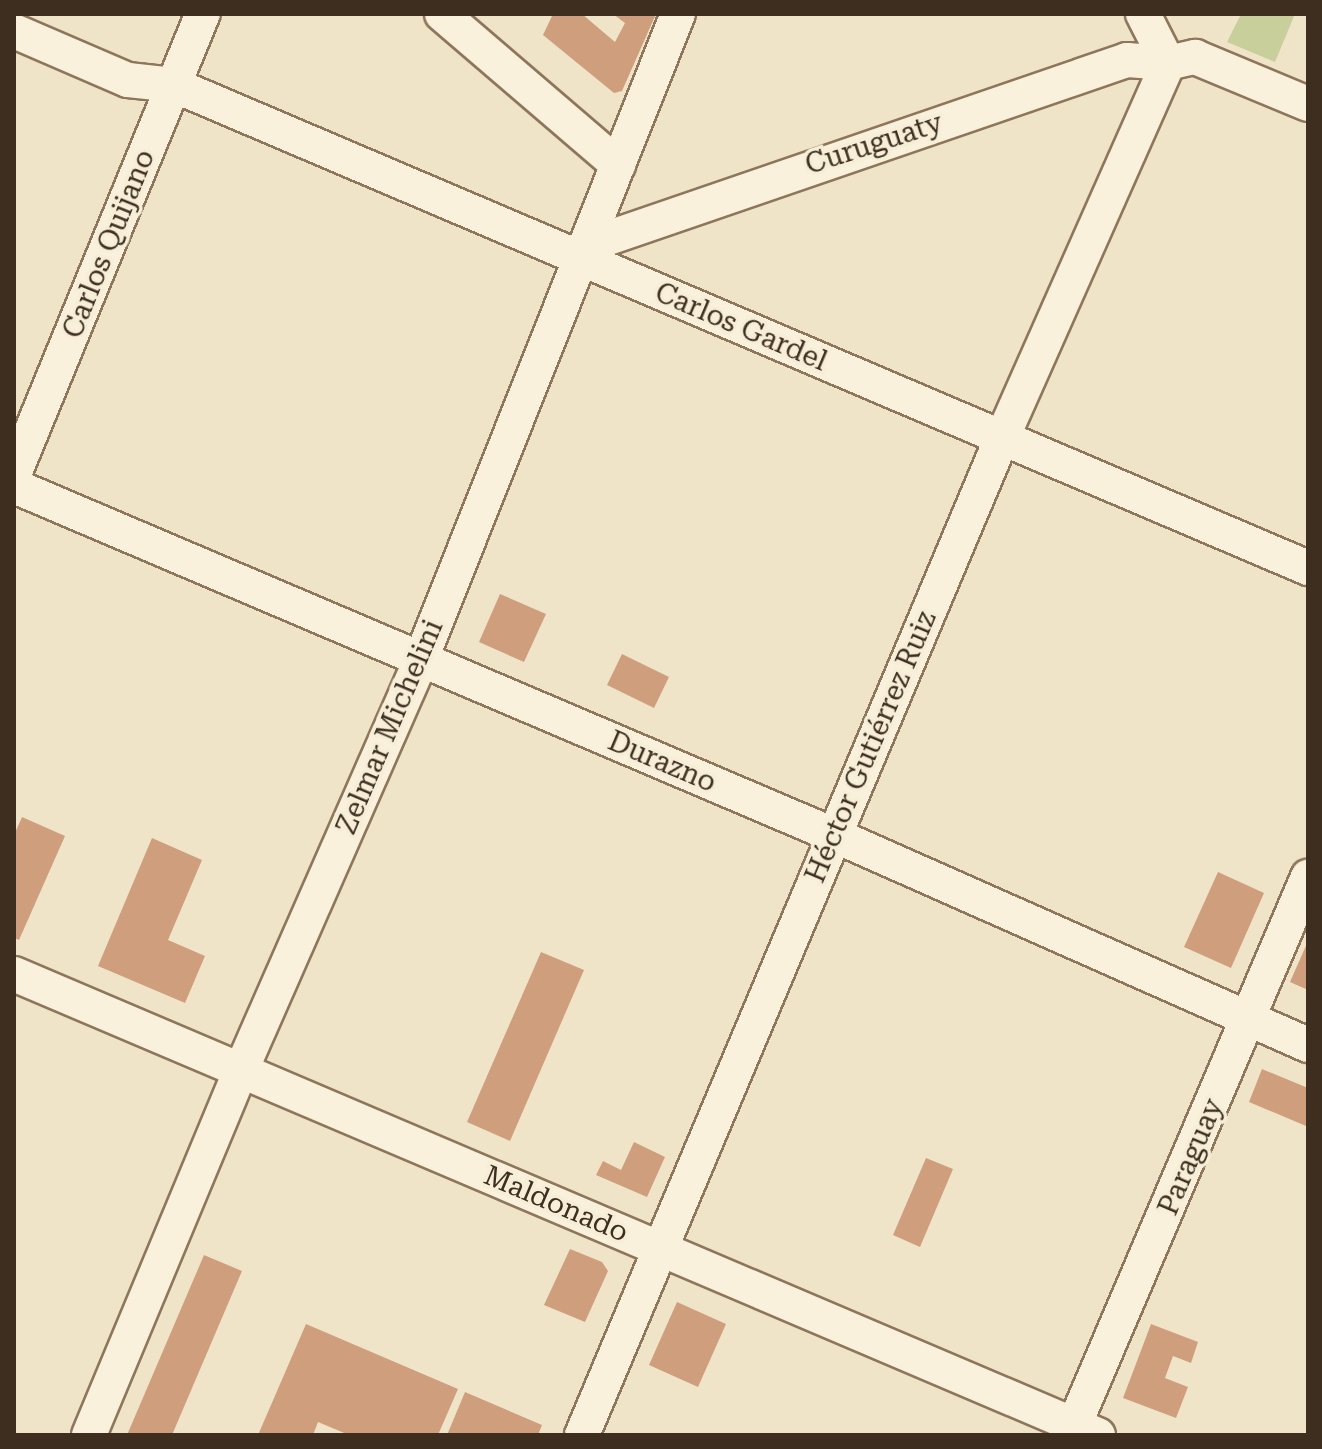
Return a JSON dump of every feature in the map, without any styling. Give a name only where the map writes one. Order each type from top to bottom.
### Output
[{"type":"street","name":"Carlos Quijano","points":[[14,474],[203,14]]},
{"type":"street","points":[[442,14],[618,165]]},
{"type":"street","name":"Zelmar Michelini","points":[[89,1435],[241,1070],[421,659],[678,14]]},
{"type":"street","points":[[1143,14],[1168,63]]},
{"type":"street","name":"Carlos Gardel","points":[[14,31],[128,80],[174,85],[582,252],[1002,438],[1308,568]]},
{"type":"street","name":"Curuguaty","points":[[582,252],[1127,60],[1168,63],[1195,57],[1308,104]]},
{"type":"street","name":"Héctor Gutiérrez Ruiz","points":[[582,1435],[1002,438],[1168,63]]},
{"type":"street","name":"Durazno","points":[[14,486],[834,835],[1308,1045]]},
{"type":"street","name":"Paraguay","points":[[1081,1432],[1308,877]]},
{"type":"street","name":"Maldonado","points":[[14,974],[661,1248],[1081,1432]]},
{"type":"green space","points":[[1241,14],[1295,14],[1275,62],[1227,42]]},
{"type":"building","points":[[553,14],[582,14],[615,42],[625,23],[613,14],[656,14],[622,91],[614,93],[543,35]]},
{"type":"building","points":[[500,594],[546,614],[524,662],[479,642]]},
{"type":"building","points":[[622,654],[669,677],[654,708],[607,685]]},
{"type":"building","points":[[22,817],[65,836],[19,940],[14,938],[14,835]]},
{"type":"building","points":[[152,838],[202,860],[168,940],[205,956],[185,1003],[98,966]]},
{"type":"building","points":[[1218,872],[1264,893],[1231,968],[1184,947]]},
{"type":"building","points":[[1308,941],[1308,990],[1290,982]]},
{"type":"building","points":[[541,952],[584,970],[510,1141],[467,1122]]},
{"type":"building","points":[[1262,1069],[1308,1088],[1306,1126],[1249,1102]]},
{"type":"building","points":[[634,1142],[665,1157],[647,1197],[596,1175],[603,1161],[621,1170]]},
{"type":"building","points":[[926,1158],[953,1169],[920,1247],[893,1235]]},
{"type":"building","points":[[570,1249],[602,1262],[608,1271],[585,1322],[544,1305]]},
{"type":"building","points":[[204,1255],[242,1271],[172,1435],[127,1435]]},
{"type":"building","points":[[677,1302],[726,1324],[698,1387],[649,1365]]},
{"type":"building","points":[[306,1324],[458,1389],[438,1435],[349,1435],[318,1422],[313,1435],[258,1435]]},
{"type":"building","points":[[1151,1324],[1198,1342],[1191,1363],[1173,1356],[1165,1378],[1188,1387],[1176,1418],[1123,1398]]},
{"type":"building","points":[[465,1392],[542,1425],[538,1435],[447,1435]]}]
